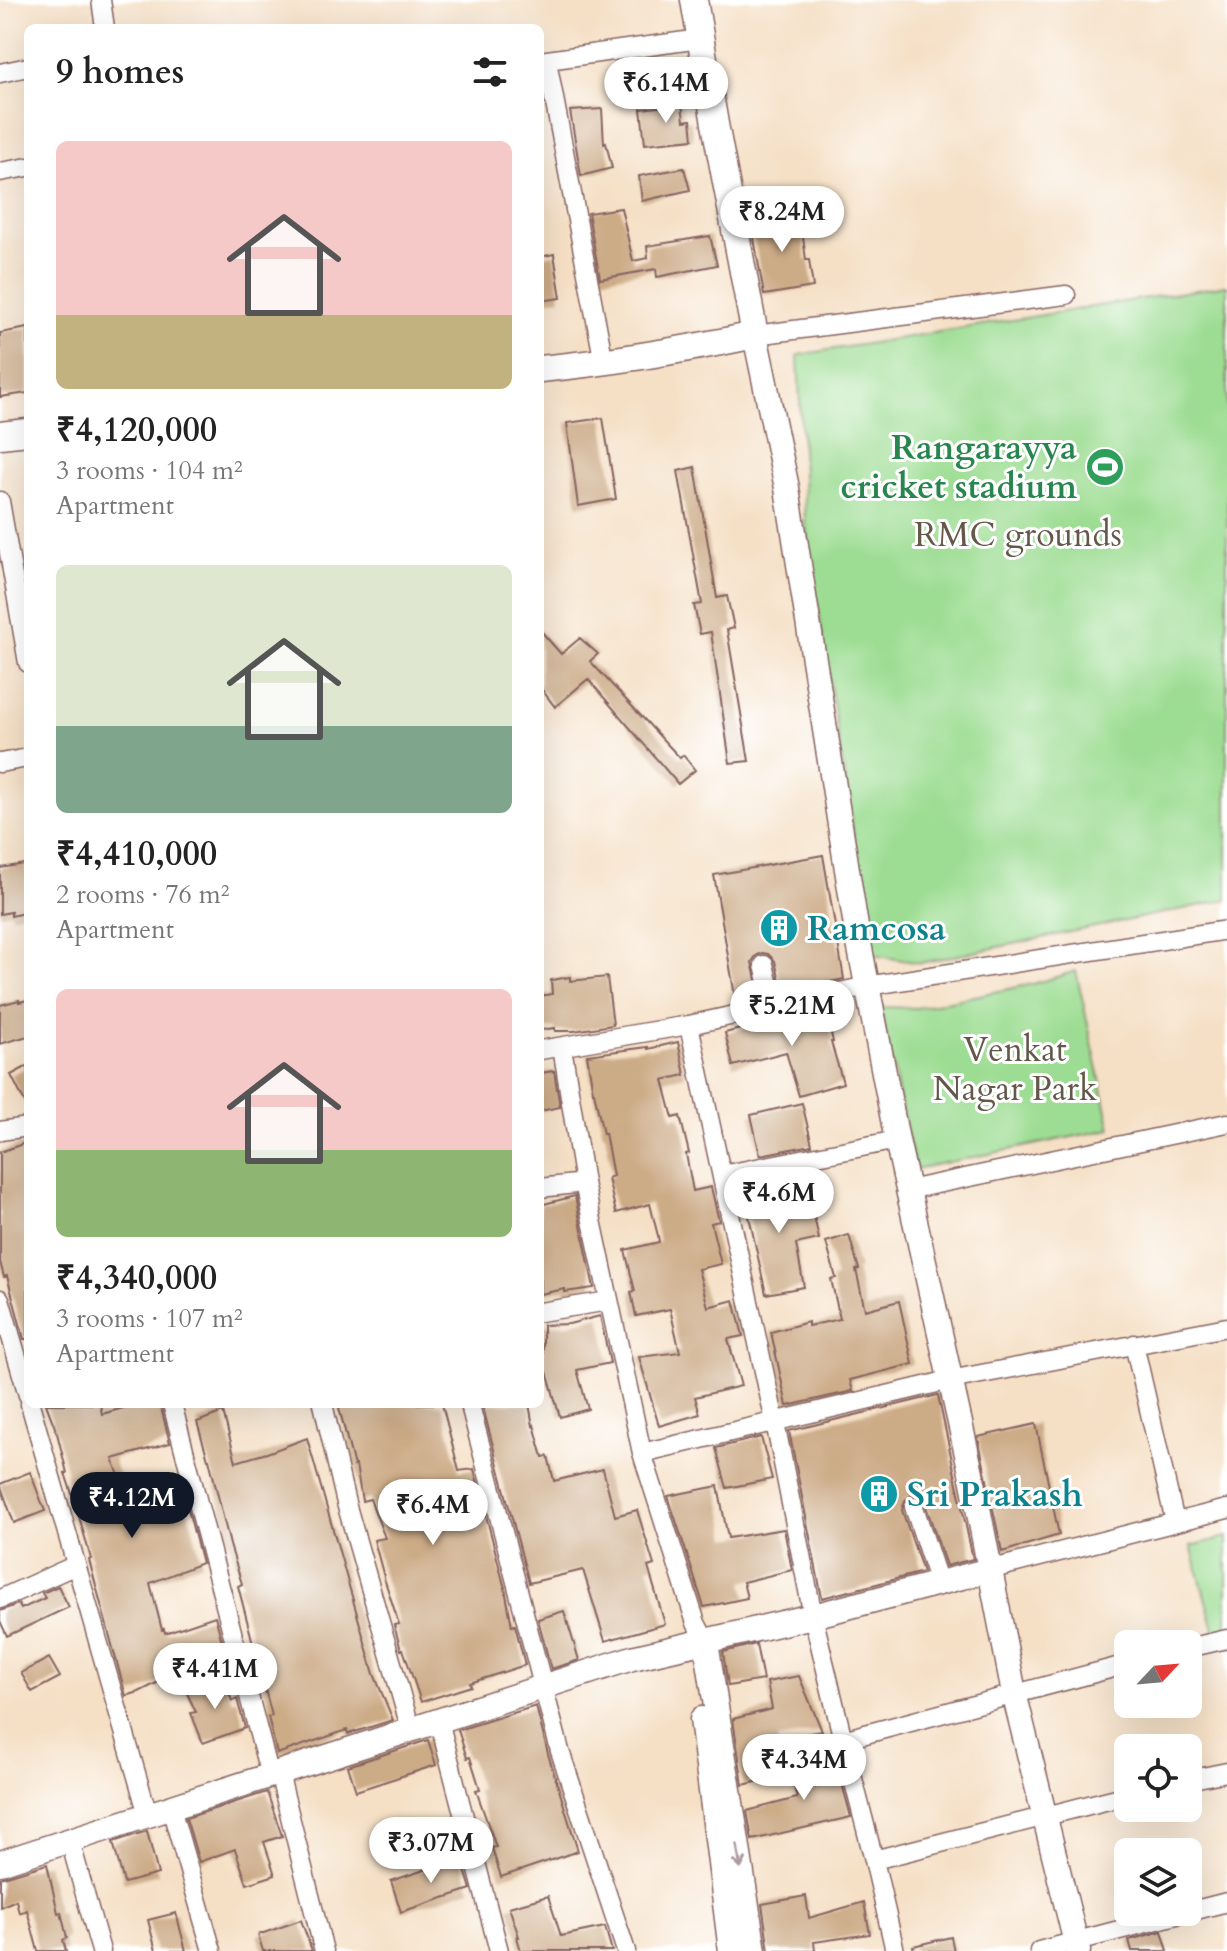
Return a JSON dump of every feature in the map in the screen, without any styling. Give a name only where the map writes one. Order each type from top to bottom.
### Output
[{"type":"main road","points":[[544,369],[604,363],[755,335],[694,0]]},
{"type":"main road","points":[[0,435],[24,432]]},
{"type":"street","points":[[101,0],[104,24]]},
{"type":"street","points":[[544,61],[700,39]]},
{"type":"street","points":[[544,66],[604,363]]},
{"type":"street","points":[[0,73],[24,68]]},
{"type":"street","points":[[0,172],[24,168]]},
{"type":"street","points":[[1066,295],[755,335],[787,488],[857,933],[897,1140],[972,1477],[1014,1693],[1077,1946]]},
{"type":"street","points":[[0,501],[24,623]]},
{"type":"street","points":[[0,763],[24,759]]},
{"type":"street","points":[[544,1049],[689,1025],[867,986],[1226,933]]},
{"type":"street","points":[[764,965],[774,1006]]},
{"type":"street","points":[[689,1025],[775,1422],[813,1616],[895,1951]]},
{"type":"street","points":[[562,1047],[584,1183],[642,1453],[698,1636],[736,1902],[733,1951]]},
{"type":"street","points":[[908,1190],[1227,1123]]},
{"type":"street","points":[[0,1131],[24,1128]]},
{"type":"street","points":[[722,1175],[897,1140]]},
{"type":"street","points":[[544,1188],[584,1183]]},
{"type":"street","points":[[0,1299],[24,1381]]},
{"type":"street","points":[[544,1311],[609,1301]]},
{"type":"street","points":[[642,1453],[950,1380],[1227,1327]]},
{"type":"street","points":[[1134,1344],[1175,1522]]},
{"type":"street","points":[[31,1408],[76,1565],[159,1812],[212,1951]]},
{"type":"street","points":[[173,1408],[324,1951]]},
{"type":"street","points":[[324,1408],[346,1503],[411,1730]]},
{"type":"street","points":[[471,1409],[560,1751],[626,1951]]},
{"type":"street","points":[[914,1507],[939,1583]]},
{"type":"street","points":[[0,1863],[698,1636],[813,1616],[1227,1509]]},
{"type":"street","points":[[0,1599],[76,1565]]},
{"type":"street","points":[[1202,1645],[1227,1639]]},
{"type":"street","points":[[843,1740],[1114,1668]]},
{"type":"street","points":[[439,1721],[499,1951]]},
{"type":"street","points":[[1202,1777],[1227,1772]]},
{"type":"street","points":[[874,1860],[1114,1798]]},
{"type":"street","points":[[70,1841],[101,1951]]},
{"type":"street","points":[[1202,1908],[1227,1902]]},
{"type":"street","points":[[1039,1951],[1077,1946],[1142,1926]]},
{"type":"green space","name":"RMC grounds","points":[[1227,285],[1227,900],[920,963],[872,955],[805,522],[798,355]]},
{"type":"green space","name":"Venkat Nagar Park","points":[[1076,971],[1111,1129],[915,1169],[880,1007],[916,1008],[1033,984]]},
{"type":"green space","points":[[1227,1537],[1227,1638],[1217,1640],[1191,1546]]},
{"type":"building","points":[[682,104],[684,121],[691,120],[693,139],[645,144],[641,109]]},
{"type":"building","points":[[602,109],[604,144],[612,168],[581,176],[570,111]]},
{"type":"building","points":[[684,168],[690,190],[642,201],[639,176]]},
{"type":"building","points":[[621,208],[633,261],[648,258],[647,246],[710,236],[717,265],[657,277],[656,269],[600,279],[588,213]]},
{"type":"building","points":[[800,214],[813,287],[764,295],[751,221]]},
{"type":"building","points":[[554,254],[561,298],[544,300],[544,256]]},
{"type":"building","points":[[24,329],[24,394],[0,397],[0,333]]},
{"type":"building","points":[[603,418],[616,499],[578,506],[567,423]]},
{"type":"building","points":[[695,467],[717,598],[727,596],[734,628],[727,630],[749,761],[730,763],[711,632],[700,634],[694,605],[702,604],[678,471]]},
{"type":"building","points":[[544,635],[561,654],[580,638],[598,654],[590,661],[680,758],[683,755],[695,770],[678,784],[588,679],[555,707],[544,692]]},
{"type":"building","name":"Ramcosa","points":[[823,855],[844,979],[783,992],[775,961],[762,953],[752,962],[760,997],[736,1002],[714,875]]},
{"type":"building","points":[[24,864],[24,913],[11,916],[11,912],[0,914],[0,868]]},
{"type":"building","points":[[607,977],[613,1025],[574,1031],[544,1029],[544,995],[552,994],[551,980]]},
{"type":"building","points":[[24,1001],[24,1037],[0,1044],[0,1005]]},
{"type":"building","points":[[825,1007],[843,1083],[799,1096],[786,1052],[733,1066],[725,1033]]},
{"type":"building","points":[[678,1042],[685,1075],[663,1080],[673,1118],[680,1116],[689,1153],[686,1154],[693,1191],[711,1187],[719,1221],[711,1223],[721,1264],[698,1269],[708,1307],[734,1300],[743,1336],[728,1339],[741,1386],[695,1397],[700,1414],[659,1426],[639,1357],[680,1352],[670,1309],[636,1316],[631,1292],[635,1291],[625,1250],[659,1242],[658,1236],[650,1204],[616,1213],[608,1178],[613,1176],[587,1055],[648,1049]]},
{"type":"building","points":[[24,1068],[24,1101],[11,1075]]},
{"type":"building","points":[[554,1071],[560,1107],[544,1110],[544,1072]]},
{"type":"building","points":[[802,1103],[812,1145],[760,1155],[751,1115]]},
{"type":"building","points":[[24,1143],[24,1339],[7,1276],[4,1277],[0,1262],[0,1152]]},
{"type":"building","points":[[780,1176],[788,1209],[811,1203],[819,1239],[796,1244],[804,1287],[766,1294],[749,1216],[755,1215],[747,1184]]},
{"type":"building","points":[[575,1196],[594,1288],[544,1293],[544,1204]]},
{"type":"building","points":[[849,1235],[859,1269],[856,1270],[865,1310],[899,1301],[913,1364],[850,1380],[853,1391],[787,1406],[771,1332],[808,1322],[808,1326],[840,1319],[831,1279],[836,1278],[826,1242]]},
{"type":"building","points":[[600,1316],[610,1363],[577,1370],[588,1409],[560,1417],[547,1372],[544,1373],[544,1325],[569,1324]]},
{"type":"building","name":"Sri Prakash","points":[[938,1395],[973,1559],[946,1566],[925,1503],[911,1495],[905,1500],[902,1510],[923,1572],[822,1598],[789,1431]]},
{"type":"building","points":[[48,1408],[101,1408],[102,1414],[124,1408],[161,1408],[170,1443],[113,1459],[130,1506],[182,1487],[202,1563],[150,1583],[162,1630],[165,1633],[215,1616],[224,1649],[126,1696],[65,1473],[57,1433]]},
{"type":"building","points":[[339,1408],[443,1408],[459,1471],[474,1469],[512,1626],[515,1625],[525,1665],[421,1702],[401,1650],[394,1625],[399,1624],[374,1540],[385,1538],[370,1499],[362,1501]]},
{"type":"building","points":[[483,1408],[530,1408],[543,1457],[548,1456],[554,1481],[603,1469],[615,1516],[637,1510],[654,1565],[648,1567],[665,1624],[605,1641],[583,1570],[529,1583]]},
{"type":"building","points":[[223,1412],[236,1462],[307,1438],[374,1674],[393,1720],[348,1734],[347,1730],[277,1754],[268,1717],[272,1716],[238,1586],[242,1584],[197,1422]]},
{"type":"building","points":[[1036,1424],[1059,1535],[1002,1552],[978,1437]]},
{"type":"building","points":[[761,1437],[772,1479],[727,1488],[716,1448]]},
{"type":"building","points":[[30,1472],[45,1511],[14,1523],[0,1484]]},
{"type":"building","points":[[718,1486],[728,1538],[784,1529],[792,1570],[743,1582],[747,1598],[704,1607],[668,1496]]},
{"type":"building","points":[[58,1586],[69,1607],[7,1636],[0,1621],[0,1611],[18,1604],[21,1609],[45,1598],[42,1593]]},
{"type":"building","points":[[564,1611],[579,1660],[551,1669],[538,1619]]},
{"type":"building","points":[[756,1644],[763,1680],[728,1686],[723,1652]]},
{"type":"building","points":[[49,1658],[60,1677],[32,1692],[21,1673]]},
{"type":"building","points":[[799,1676],[822,1731],[777,1739],[785,1775],[743,1785],[733,1719],[772,1709],[767,1682]]},
{"type":"building","points":[[223,1679],[232,1701],[237,1699],[245,1728],[203,1743],[191,1713],[196,1712],[186,1691]]},
{"type":"building","points":[[536,1706],[578,1851],[501,1877],[492,1848],[496,1847],[476,1790],[480,1789],[458,1730]]},
{"type":"building","points":[[428,1740],[436,1765],[356,1791],[348,1766]]},
{"type":"building","points":[[835,1758],[851,1817],[752,1840],[747,1811],[797,1798],[789,1768]]},
{"type":"building","points":[[267,1792],[282,1836],[264,1842],[275,1875],[247,1884],[235,1849],[199,1862],[186,1818]]},
{"type":"building","points":[[147,1831],[158,1874],[124,1883],[113,1842]]},
{"type":"building","points":[[461,1858],[471,1889],[401,1912],[391,1881]]},
{"type":"building","points":[[47,1864],[67,1938],[63,1940],[66,1951],[38,1951],[27,1910],[19,1913],[16,1900],[0,1907],[0,1878]]},
{"type":"building","points":[[548,1896],[561,1936],[605,1927],[612,1951],[521,1951],[509,1907]]},
{"type":"building","points":[[806,1896],[809,1918],[864,1902],[870,1934],[814,1942],[815,1951],[769,1951],[762,1904]]},
{"type":"building","points":[[176,1913],[186,1951],[156,1951],[148,1920]]},
{"type":"building","points":[[301,1920],[312,1951],[263,1951],[258,1935]]},
{"type":"building","points":[[1162,1931],[1168,1951],[1132,1951],[1129,1940]]},
{"type":"building","points":[[951,1937],[954,1951],[914,1951],[913,1946]]},
{"type":"place","name":"Rangarayya cricket stadium","points":[[1105,467]]},
{"type":"place","name":"Ramcosa","points":[[779,928]]},
{"type":"place","name":"Sri Prakash","points":[[879,1494]]}]
